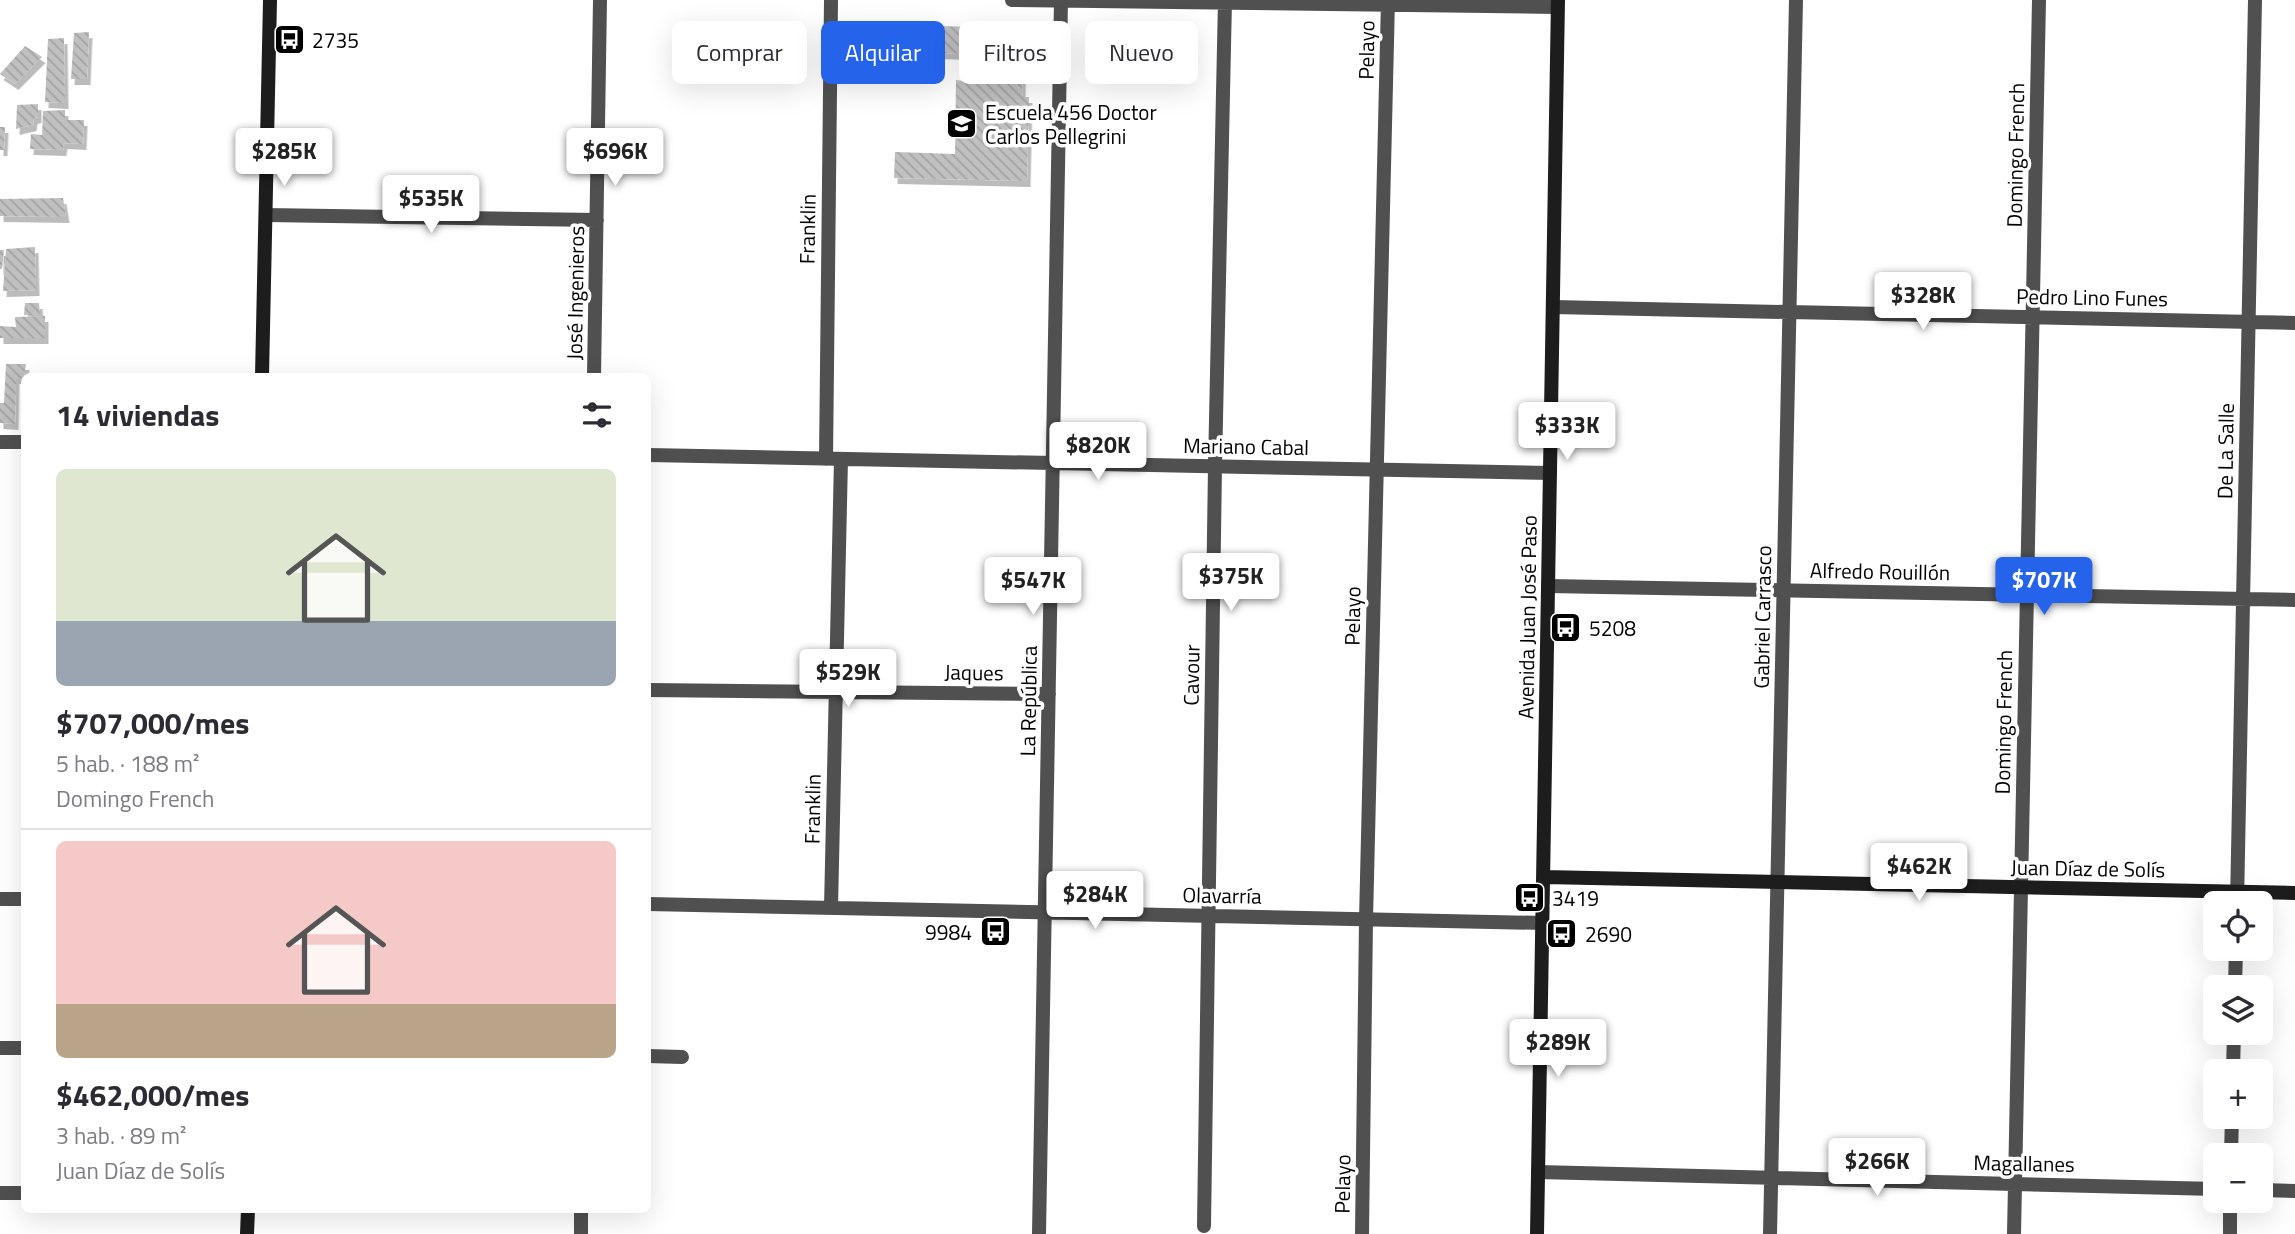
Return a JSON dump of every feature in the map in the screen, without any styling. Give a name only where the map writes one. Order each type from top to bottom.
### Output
[{"type":"main road","points":[[262,373],[270,0]]},
{"type":"main road","name":"Avenida Juan José Paso","points":[[1537,1234],[1558,3]]},
{"type":"main road","name":"Juan Díaz de Solís","points":[[1544,877],[2021,887],[2203,896]]},
{"type":"main road","name":"Juan Díaz de Solís","points":[[2273,895],[2295,893]]},
{"type":"main road","points":[[247,1234],[248,1213]]},
{"type":"street","name":"José Ingenieros","points":[[594,373],[600,0]]},
{"type":"street","name":"Franklin","points":[[831,0],[835,691],[831,908]]},
{"type":"street","points":[[1012,0],[1558,3]]},
{"type":"street","name":"La República","points":[[1039,1234],[1061,0]]},
{"type":"street","name":"Gabriel Carrasco","points":[[1770,1234],[1796,0]]},
{"type":"street","name":"Domingo French","points":[[2014,1234],[2039,0]]},
{"type":"street","name":"De La Salle","points":[[2237,891],[2255,0]]},
{"type":"street","name":"Cavour","points":[[1204,1226],[1225,1]]},
{"type":"street","name":"Pelayo","points":[[1362,1234],[1366,919],[1388,2]]},
{"type":"street","points":[[266,215],[597,220]]},
{"type":"street","name":"Pedro Lino Funes","points":[[1553,307],[2295,323]]},
{"type":"street","points":[[0,442],[21,442]]},
{"type":"street","name":"Mariano Cabal","points":[[651,455],[1550,473]]},
{"type":"street","name":"Alfredo Rouillón","points":[[1548,586],[2295,600]]},
{"type":"street","name":"Jaques","points":[[651,690],[1049,694]]},
{"type":"street","points":[[0,900],[21,899]]},
{"type":"street","name":"Olavarría","points":[[651,904],[1543,923]]},
{"type":"street","points":[[0,1048],[21,1048]]},
{"type":"street","points":[[651,1056],[682,1057]]},
{"type":"street","name":"Magallanes","points":[[1538,1172],[2203,1189]]},
{"type":"street","points":[[2273,1190],[2295,1191]]},
{"type":"street","points":[[0,1193],[21,1193]]},
{"type":"street","points":[[581,1213],[581,1234]]},
{"type":"street","points":[[2230,1213],[2230,1234]]},
{"type":"building","points":[[945,26],[959,26],[959,54],[945,53]]},
{"type":"building","points":[[89,32],[87,79],[71,79],[74,33]]},
{"type":"building","points":[[64,38],[65,103],[45,102],[48,39]]},
{"type":"building","points":[[25,46],[42,57],[15,84],[0,74]]},
{"type":"building","points":[[956,80],[959,80],[959,84],[1022,84],[1022,97],[1029,97],[1027,181],[894,178],[895,152],[955,154]]},
{"type":"building","points":[[38,104],[38,117],[34,118],[33,125],[16,129],[17,105]]},
{"type":"building","points":[[65,110],[65,120],[84,120],[83,144],[64,143],[63,150],[30,149],[31,134],[42,135],[43,111]]},
{"type":"building","points":[[0,127],[5,127],[4,150],[0,150]]},
{"type":"building","points":[[63,198],[66,217],[0,216],[0,199]]},
{"type":"building","points":[[35,247],[36,290],[3,291],[6,249]]},
{"type":"building","points":[[0,250],[4,250],[2,269],[0,269]]},
{"type":"building","points":[[25,303],[39,303],[40,315],[24,315]]},
{"type":"building","points":[[45,316],[45,338],[0,338],[0,326],[16,327],[15,317]]},
{"type":"building","points":[[6,364],[26,364],[25,373],[21,373],[21,378],[16,378],[15,424],[0,423],[0,403],[4,403]]},
{"type":"place","name":"2735","points":[[289,40]]},
{"type":"place","name":"Escuela 456 Doctor Carlos Pellegrini","points":[[962,124]]},
{"type":"place","name":"5208","points":[[1566,628]]},
{"type":"place","name":"3419","points":[[1529,898]]},
{"type":"place","name":"9984","points":[[995,932]]},
{"type":"place","name":"2690","points":[[1562,934]]}]
